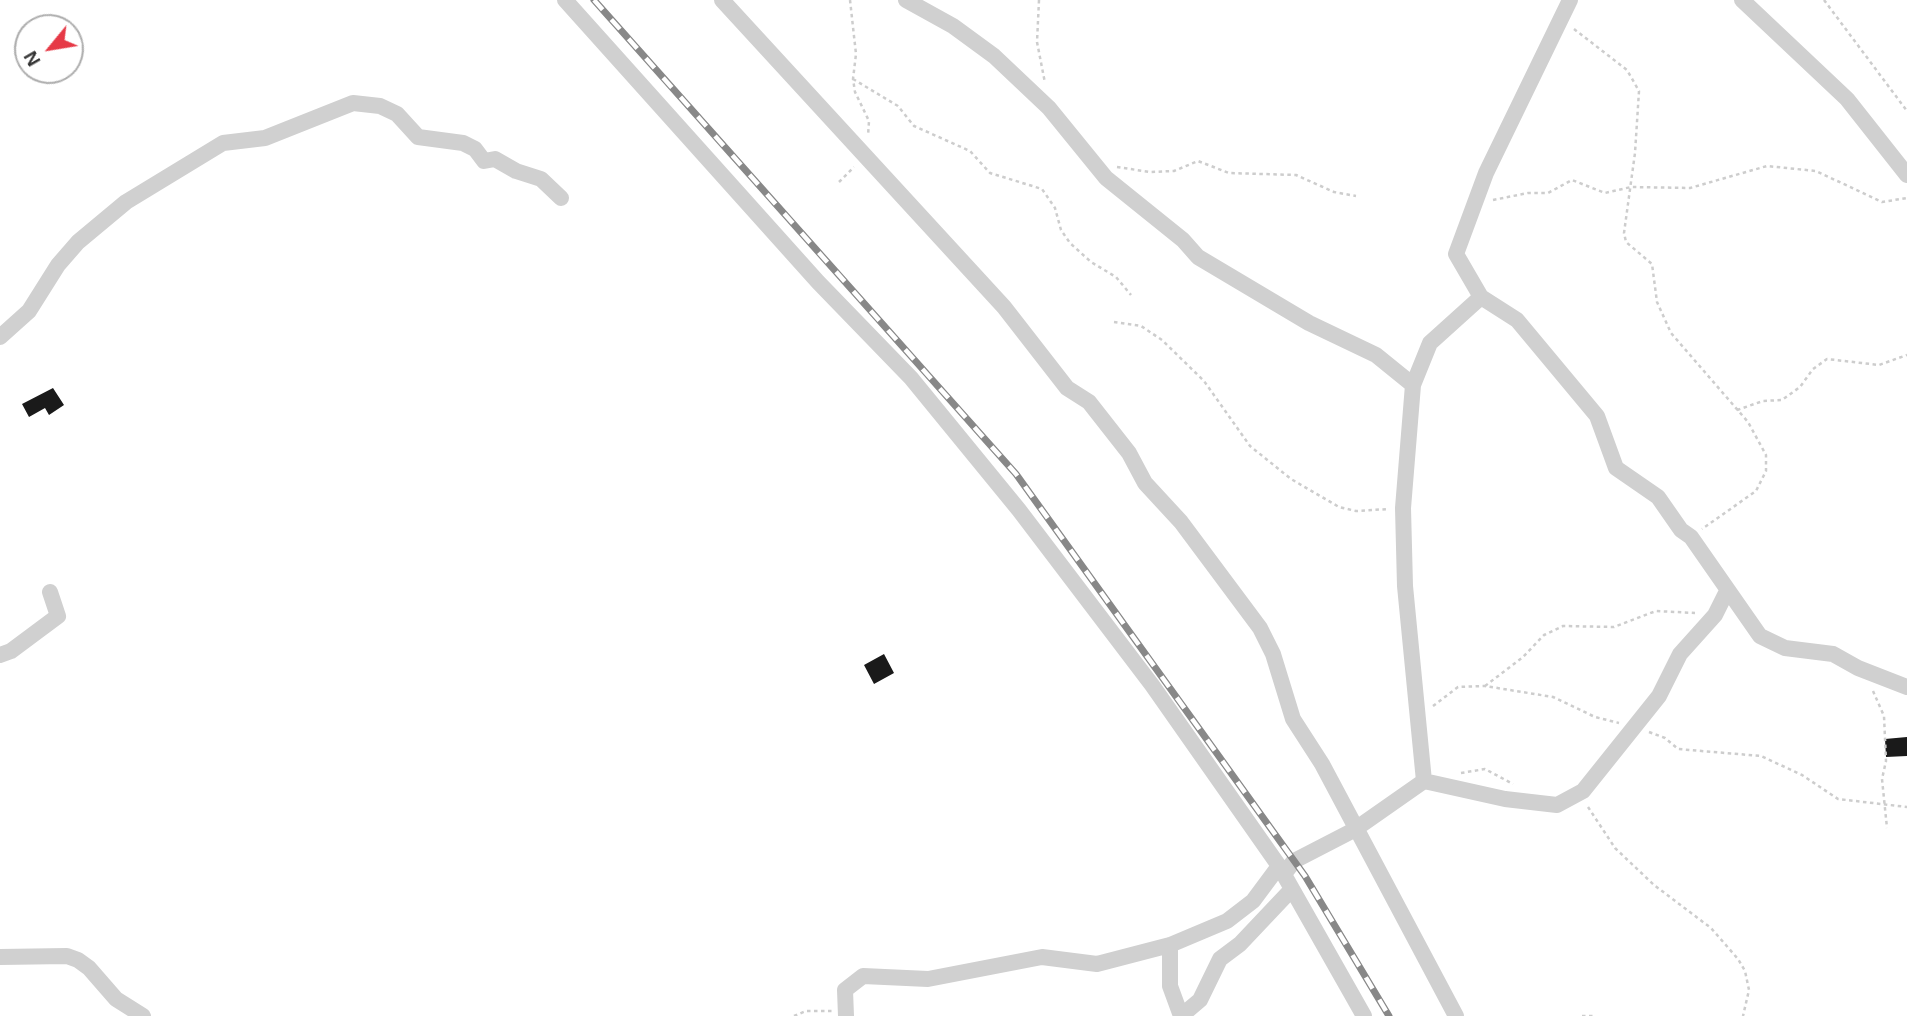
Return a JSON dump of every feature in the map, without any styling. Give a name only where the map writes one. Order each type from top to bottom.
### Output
[{"type":"street","points":[[565,0],[818,282],[911,378],[1019,510],[1152,685],[1281,870],[1364,1016]]},
{"type":"street","points":[[722,0],[1004,307],[1067,388],[1089,402],[1129,453],[1145,483],[1181,522],[1260,628],[1273,654],[1293,719],[1322,764],[1354,830],[1456,1016]]},
{"type":"street","points":[[906,0],[953,26],[994,56],[1049,108],[1106,178],[1183,240],[1198,257],[1309,323],[1376,355],[1413,385]]},
{"type":"street","points":[[1742,0],[1846,99],[1907,175]]},
{"type":"street","points":[[1562,7],[1475,201],[1456,254],[1481,297],[1517,320],[1597,416],[1616,468],[1658,497],[1681,530],[1691,537],[1760,636],[1770,644],[1832,654],[1858,668],[1907,687]]},
{"type":"street","points":[[0,337],[29,311],[58,265],[78,242],[126,202],[229,141],[265,138],[353,103],[380,106],[397,114],[422,138],[463,143],[475,149],[484,161],[495,159],[516,171],[541,179],[562,198]]},
{"type":"street","points":[[1424,781],[1405,586],[1403,508],[1413,385],[1430,343],[1481,297]]},
{"type":"street","points":[[845,1009],[845,990],[863,976],[928,979],[1042,957],[1097,964],[1170,945],[1227,921],[1253,901],[1281,870],[1294,860],[1354,830],[1424,781],[1505,799],[1557,805],[1583,791],[1659,696],[1680,654],[1715,615],[1727,591]]},
{"type":"street","points":[[0,655],[11,651],[58,616],[50,592]]},
{"type":"street","points":[[1170,945],[1170,986],[1181,1016],[1200,1000],[1220,959],[1246,939],[1292,889]]},
{"type":"street","points":[[0,957],[67,956],[78,960],[89,968],[116,999],[143,1016]]},
{"type":"path","points":[[839,182],[850,172],[861,154],[869,121],[855,92],[853,79],[856,54],[850,0]]},
{"type":"path","points":[[1039,0],[1038,56],[1049,108]]},
{"type":"path","points":[[1824,0],[1907,111]]},
{"type":"path","points":[[1562,7],[1635,79],[1639,91],[1639,112],[1624,233],[1626,243],[1652,264],[1657,302],[1671,333],[1737,410],[1761,441],[1766,455],[1763,482],[1756,491],[1691,537]]},
{"type":"path","points":[[853,79],[898,106],[914,126],[970,151],[990,173],[1042,189],[1055,208],[1061,230],[1070,243],[1091,262],[1116,278],[1131,295]]},
{"type":"path","points":[[1091,159],[1121,168],[1150,172],[1184,170],[1198,161],[1229,173],[1296,175],[1334,192],[1356,195]]},
{"type":"path","points":[[1475,201],[1548,193],[1572,180],[1605,193],[1631,187],[1690,188],[1755,169],[1780,166],[1816,171],[1882,202],[1907,198]]},
{"type":"path","points":[[1114,322],[1141,327],[1162,340],[1205,381],[1250,446],[1291,480],[1339,507],[1356,511],[1403,508]]},
{"type":"path","points":[[1737,410],[1763,401],[1782,400],[1800,387],[1814,369],[1827,359],[1879,365],[1907,355]]},
{"type":"path","points":[[1485,686],[1523,657],[1544,635],[1563,626],[1614,627],[1656,611],[1715,615]]},
{"type":"path","points":[[1858,668],[1881,703],[1884,716],[1886,761],[1882,779],[1887,828]]},
{"type":"path","points":[[1418,723],[1458,687],[1485,686],[1553,697],[1595,717],[1665,738],[1678,749],[1761,756],[1802,775],[1834,797],[1907,807]]},
{"type":"path","points":[[1458,774],[1485,769],[1516,786]]},
{"type":"path","points":[[1571,798],[1592,810],[1615,848],[1654,885],[1711,928],[1738,959],[1749,990],[1743,1016]]},
{"type":"path","points":[[794,1016],[806,1011],[831,1012],[845,1009]]},
{"type":"path","points":[[1582,1016],[1596,1016]]},
{"type":"building","points":[[53,388],[64,405],[49,415],[45,408],[29,417],[22,404]]},
{"type":"building","points":[[884,654],[894,673],[874,684],[864,665]]},
{"type":"building","points":[[1907,737],[1907,756],[1886,757],[1885,739]]},
{"type":"railway","points":[[594,0],[1016,474],[1305,876],[1389,1016]]}]
